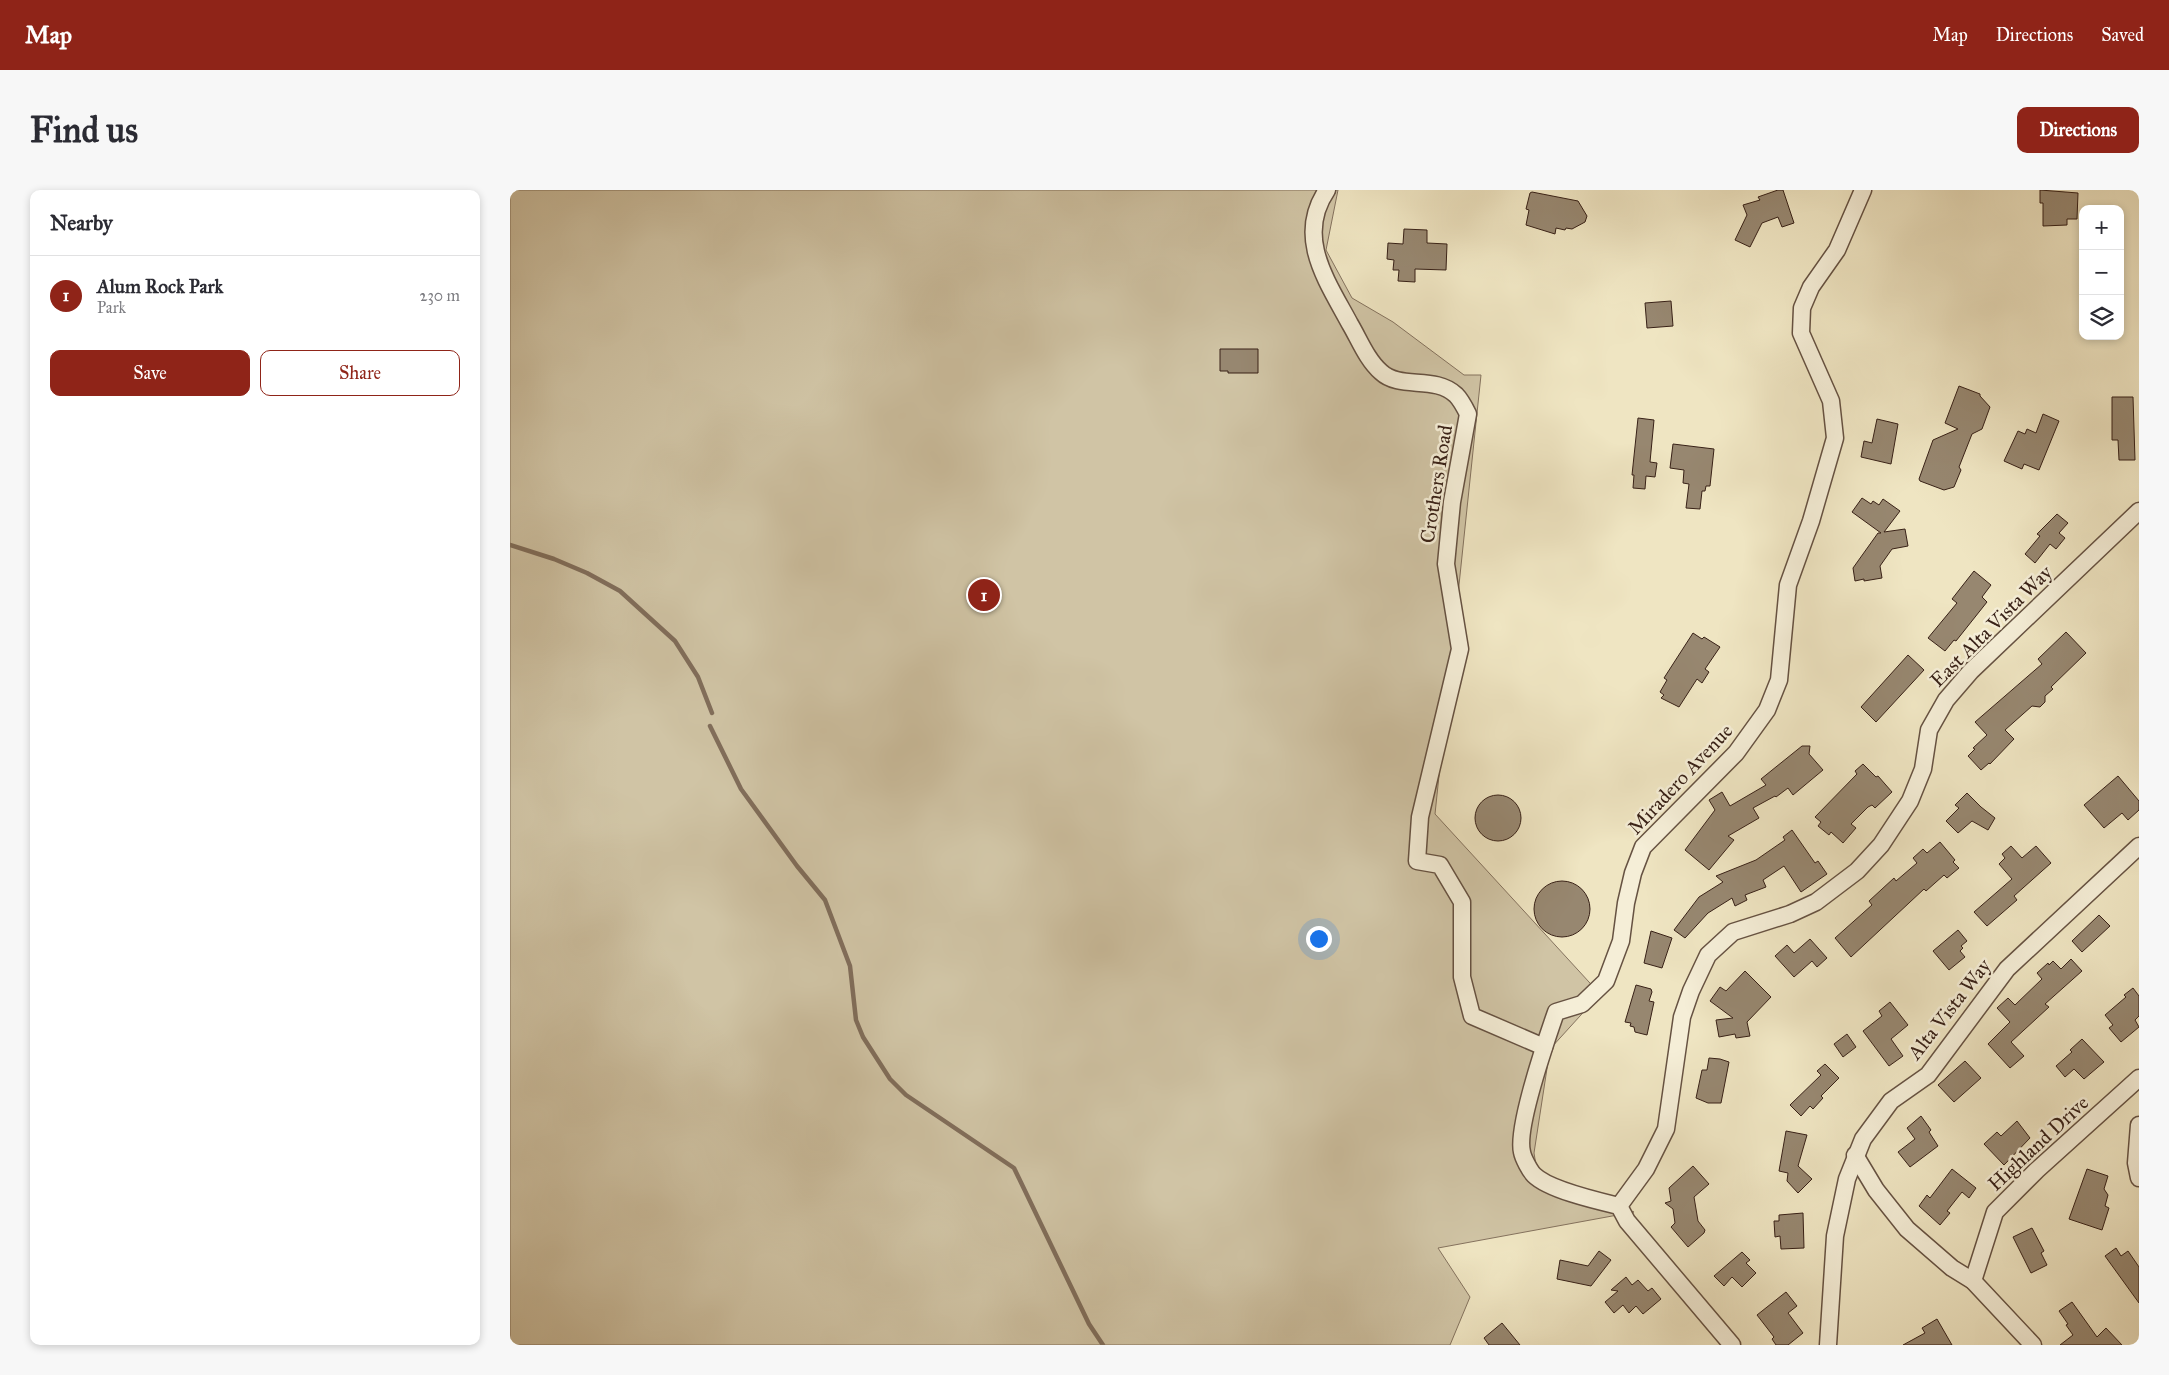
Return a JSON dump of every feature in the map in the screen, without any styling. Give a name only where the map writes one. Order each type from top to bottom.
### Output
[{"type":"street","name":"Crothers Road","points":[[1327,190],[1318,203],[1313,234],[1319,266],[1366,352],[1381,373],[1394,379],[1438,384],[1456,395],[1468,414],[1452,502],[1446,564],[1460,649],[1420,817],[1417,861],[1440,866],[1462,902],[1462,977],[1472,1016],[1544,1047]]},
{"type":"street","name":"Miradero Avenue","points":[[1544,1047],[1556,1012],[1582,1004],[1606,981],[1621,942],[1626,903],[1633,873],[1643,847],[1736,753],[1767,710],[1778,680],[1788,585],[1811,521],[1835,438],[1831,401],[1801,333],[1802,308],[1811,287],[1837,250],[1863,190]]},
{"type":"street","name":"East Alta Vista Way","points":[[1619,1206],[1646,1169],[1666,1129],[1682,1017],[1691,990],[1708,955],[1733,932],[1790,914],[1816,902],[1857,870],[1881,845],[1910,801],[1923,769],[1930,730],[1946,700],[1971,670],[2139,511]]},
{"type":"street","name":"Alta Vista Way","points":[[1828,1345],[1835,1236],[1846,1179],[1863,1139],[1891,1101],[1928,1075],[2006,969],[2139,846]]},
{"type":"street","points":[[1544,1047],[1523,1125],[1522,1151],[1533,1175],[1552,1186],[1619,1206],[1627,1221],[1732,1345]]},
{"type":"street","name":"Highland Drive","points":[[1973,1281],[1995,1212],[2037,1170],[2139,1078]]},
{"type":"street","points":[[2139,1125],[2136,1163],[2139,1178]]},
{"type":"street","points":[[1855,1156],[1876,1190],[1907,1229],[1952,1268],[1973,1281],[2033,1345]]},
{"type":"shaded area","points":[[510,190],[1338,190],[1326,250],[1352,298],[1393,322],[1464,375],[1481,375],[1435,814],[1600,994],[1550,1049],[1534,1153],[1537,1171],[1556,1181],[1634,1212],[1438,1248],[1470,1297],[1450,1345],[510,1345]]},
{"type":"building","points":[[1783,190],[1794,223],[1782,227],[1778,217],[1762,223],[1750,247],[1735,240],[1747,215],[1743,205],[1760,200],[1758,197]]},
{"type":"building","points":[[2040,190],[2078,193],[2077,219],[2067,219],[2067,225],[2043,226],[2043,203],[2040,203]]},
{"type":"building","points":[[1530,193],[1578,201],[1587,216],[1585,222],[1572,229],[1556,228],[1555,234],[1526,225],[1529,210],[1526,209]]},
{"type":"building","points":[[1404,229],[1427,230],[1427,243],[1447,244],[1446,270],[1415,269],[1415,282],[1398,281],[1399,270],[1393,270],[1394,260],[1387,259],[1388,243],[1403,244]]},
{"type":"building","points":[[1671,301],[1673,326],[1647,328],[1645,303]]},
{"type":"building","points":[[1220,349],[1258,349],[1258,373],[1228,373],[1228,371],[1220,371]]},
{"type":"building","points":[[1959,386],[1980,394],[1990,407],[1982,429],[1972,434],[1959,467],[1961,470],[1954,487],[1944,490],[1919,479],[1933,440],[1958,429],[1945,423]]},
{"type":"building","points":[[2112,397],[2133,397],[2135,460],[2119,460],[2118,440],[2112,440]]},
{"type":"building","points":[[2043,414],[2059,421],[2039,470],[2024,464],[2022,469],[2004,461],[2018,431],[2025,434],[2027,429],[2036,433]]},
{"type":"building","points":[[1638,418],[1654,420],[1650,462],[1657,463],[1655,477],[1646,476],[1645,489],[1633,488],[1634,475],[1632,475]]},
{"type":"building","points":[[1877,419],[1898,424],[1891,464],[1861,457],[1864,441],[1872,443]]},
{"type":"building","points":[[1673,444],[1714,449],[1710,486],[1706,486],[1705,491],[1702,491],[1700,509],[1686,508],[1689,484],[1683,483],[1684,470],[1670,468]]},
{"type":"building","points":[[1862,498],[1871,504],[1873,501],[1879,505],[1883,499],[1900,511],[1884,532],[1905,529],[1908,546],[1892,549],[1880,566],[1882,578],[1855,581],[1853,568],[1878,533],[1881,533],[1852,512]]},
{"type":"building","points":[[2057,514],[2068,523],[2059,533],[2065,538],[2056,549],[2050,544],[2035,563],[2025,554],[2040,536],[2037,534]]},
{"type":"building","points":[[1974,571],[1991,585],[1982,597],[1987,602],[1956,641],[1954,640],[1945,651],[1928,638],[1957,603],[1952,599]]},
{"type":"building","points":[[2066,632],[2086,653],[2051,687],[2053,689],[2045,696],[2045,702],[2040,707],[2032,706],[2005,730],[2014,739],[1990,764],[1981,770],[1968,756],[1975,749],[1973,748],[1987,735],[1975,722],[2042,664],[2038,659]]},
{"type":"building","points":[[1693,633],[1702,639],[1704,637],[1720,647],[1705,669],[1709,672],[1702,683],[1697,679],[1679,707],[1661,698],[1664,695],[1660,692],[1667,680],[1664,678]]},
{"type":"building","points":[[1908,655],[1924,670],[1876,722],[1861,707]]},
{"type":"building","points":[[1802,746],[1810,746],[1809,754],[1823,770],[1793,795],[1788,788],[1776,797],[1753,808],[1759,818],[1728,836],[1734,840],[1709,870],[1685,850],[1715,810],[1709,800],[1722,792],[1730,806],[1766,785],[1761,779]]},
{"type":"building","points":[[1863,764],[1876,777],[1878,776],[1892,792],[1875,808],[1872,805],[1868,807],[1851,824],[1856,828],[1843,843],[1831,832],[1829,835],[1818,826],[1821,822],[1815,817],[1857,774],[1855,771]]},
{"type":"building","points":[[2118,776],[2139,801],[2139,810],[2128,820],[2122,813],[2104,828],[2084,805]]},
{"type":"building","points":[[1967,793],[1995,818],[1988,830],[1972,821],[1958,833],[1946,821],[1959,808],[1955,805]]},
{"type":"building","points":[[1494,795],[1502,795],[1511,799],[1517,805],[1521,818],[1517,831],[1511,837],[1502,841],[1494,841],[1485,837],[1479,831],[1475,822],[1475,814],[1479,805],[1485,799]]},
{"type":"building","points":[[1792,830],[1815,863],[1818,861],[1827,874],[1801,892],[1784,866],[1763,880],[1766,887],[1745,895],[1747,900],[1735,906],[1732,898],[1708,913],[1685,938],[1674,930],[1699,897],[1723,882],[1716,876],[1756,860],[1785,840],[1783,837]]},
{"type":"building","points":[[1940,842],[1959,868],[1947,878],[1944,875],[1926,891],[1924,889],[1851,957],[1835,938],[1872,905],[1869,901],[1894,878],[1896,881],[1917,863],[1913,858],[1923,849],[1927,853]]},
{"type":"building","points":[[2011,846],[2022,858],[2036,846],[2051,863],[2014,896],[2017,900],[1987,926],[1974,912],[2012,879],[1999,864],[2005,858],[2002,854]]},
{"type":"building","points":[[1562,881],[1573,883],[1582,889],[1588,898],[1590,909],[1588,920],[1582,929],[1573,935],[1562,937],[1551,935],[1542,929],[1536,920],[1534,909],[1536,898],[1542,889],[1551,883]]},
{"type":"building","points":[[2099,915],[2110,926],[2082,952],[2072,941]]},
{"type":"building","points":[[1958,930],[1967,941],[1961,946],[1963,948],[1960,951],[1965,957],[1949,970],[1933,951]]},
{"type":"building","points":[[1651,931],[1672,938],[1662,968],[1644,963]]},
{"type":"building","points":[[1810,939],[1827,958],[1817,967],[1812,961],[1794,977],[1775,956],[1787,945],[1794,953]]},
{"type":"building","points":[[2071,959],[2082,971],[2045,1004],[2049,1007],[2011,1042],[2024,1056],[2010,1068],[1988,1044],[2010,1022],[1997,1008],[2008,998],[2015,1005],[2042,979],[2037,973],[2048,963],[2049,965],[2053,961],[2061,969]]},
{"type":"building","points":[[1745,971],[1771,997],[1747,1022],[1750,1036],[1736,1038],[1735,1034],[1719,1037],[1716,1020],[1733,1018],[1710,1001],[1720,987],[1726,991]]},
{"type":"building","points":[[1636,985],[1651,989],[1652,992],[1649,1001],[1654,1002],[1647,1035],[1635,1032],[1634,1027],[1630,1026],[1631,1023],[1625,1022]]},
{"type":"building","points":[[2133,988],[2139,996],[2139,1016],[2135,1020],[2139,1027],[2121,1042],[2109,1028],[2113,1025],[2105,1015],[2126,997],[2124,995]]},
{"type":"building","points":[[1890,1002],[1908,1025],[1891,1039],[1903,1056],[1889,1066],[1863,1031],[1882,1016],[1879,1011]]},
{"type":"building","points":[[1847,1034],[1856,1047],[1843,1057],[1834,1044]]},
{"type":"building","points":[[2082,1039],[2104,1062],[2084,1079],[2074,1069],[2065,1077],[2056,1066],[2072,1052],[2070,1050]]},
{"type":"building","points":[[1709,1058],[1729,1062],[1721,1103],[1708,1103],[1696,1098],[1702,1070],[1707,1070]]},
{"type":"building","points":[[1965,1061],[1981,1078],[1954,1102],[1938,1085]]},
{"type":"building","points":[[1825,1064],[1839,1078],[1821,1096],[1823,1098],[1813,1109],[1810,1106],[1801,1116],[1790,1105],[1821,1075],[1817,1071]]},
{"type":"building","points":[[1921,1116],[1931,1130],[1929,1132],[1938,1146],[1910,1167],[1898,1152],[1915,1139],[1907,1128]]},
{"type":"building","points":[[2017,1121],[2030,1138],[2004,1165],[1984,1144],[1997,1132],[2001,1136]]},
{"type":"building","points":[[1786,1131],[1807,1135],[1798,1166],[1812,1179],[1798,1193],[1787,1181],[1788,1173],[1779,1171]]},
{"type":"building","points":[[1693,1166],[1709,1184],[1694,1197],[1698,1221],[1705,1230],[1704,1233],[1688,1247],[1671,1227],[1675,1223],[1673,1209],[1665,1203],[1671,1201],[1669,1188]]},
{"type":"building","points":[[1952,1169],[1976,1188],[1969,1198],[1962,1192],[1947,1211],[1950,1213],[1940,1225],[1919,1206],[1927,1195],[1930,1198]]},
{"type":"building","points":[[2087,1169],[2108,1176],[2104,1189],[2108,1195],[2105,1206],[2109,1208],[2102,1230],[2069,1219]]},
{"type":"building","points":[[1803,1213],[1804,1248],[1781,1249],[1780,1236],[1775,1237],[1774,1221],[1779,1221],[1779,1215]]},
{"type":"building","points":[[2032,1228],[2044,1251],[2041,1253],[2047,1265],[2031,1273],[2013,1237]]},
{"type":"building","points":[[2116,1248],[2121,1256],[2128,1251],[2139,1267],[2139,1303],[2105,1256]]},
{"type":"building","points":[[1599,1251],[1611,1260],[1591,1286],[1557,1279],[1560,1260],[1588,1266]]},
{"type":"building","points":[[1742,1252],[1750,1260],[1746,1263],[1756,1273],[1742,1287],[1732,1277],[1724,1286],[1714,1276]]},
{"type":"building","points":[[1626,1277],[1632,1285],[1638,1280],[1648,1291],[1652,1288],[1661,1299],[1643,1314],[1636,1306],[1629,1313],[1623,1305],[1614,1313],[1605,1302],[1618,1291],[1611,1290]]},
{"type":"building","points":[[1786,1292],[1797,1306],[1788,1313],[1803,1333],[1788,1345],[1776,1345],[1772,1339],[1774,1337],[1757,1315]]},
{"type":"building","points":[[2072,1302],[2097,1337],[2106,1328],[2122,1345],[2060,1345],[2073,1335],[2059,1311]]},
{"type":"building","points":[[1937,1319],[1952,1345],[1903,1345],[1925,1333],[1922,1328]]},
{"type":"building","points":[[1502,1323],[1520,1345],[1489,1345],[1484,1338]]},
{"type":"waterway","points":[[510,545],[554,559],[587,573],[620,591],[675,641],[698,677],[712,713]]},
{"type":"waterway","points":[[710,726],[741,789],[797,866],[825,900],[850,966],[856,1020],[863,1037],[890,1079],[906,1095],[1014,1168],[1089,1324],[1103,1345]]},
{"type":"place","name":"Alum Rock Park","points":[[984,595]]}]
